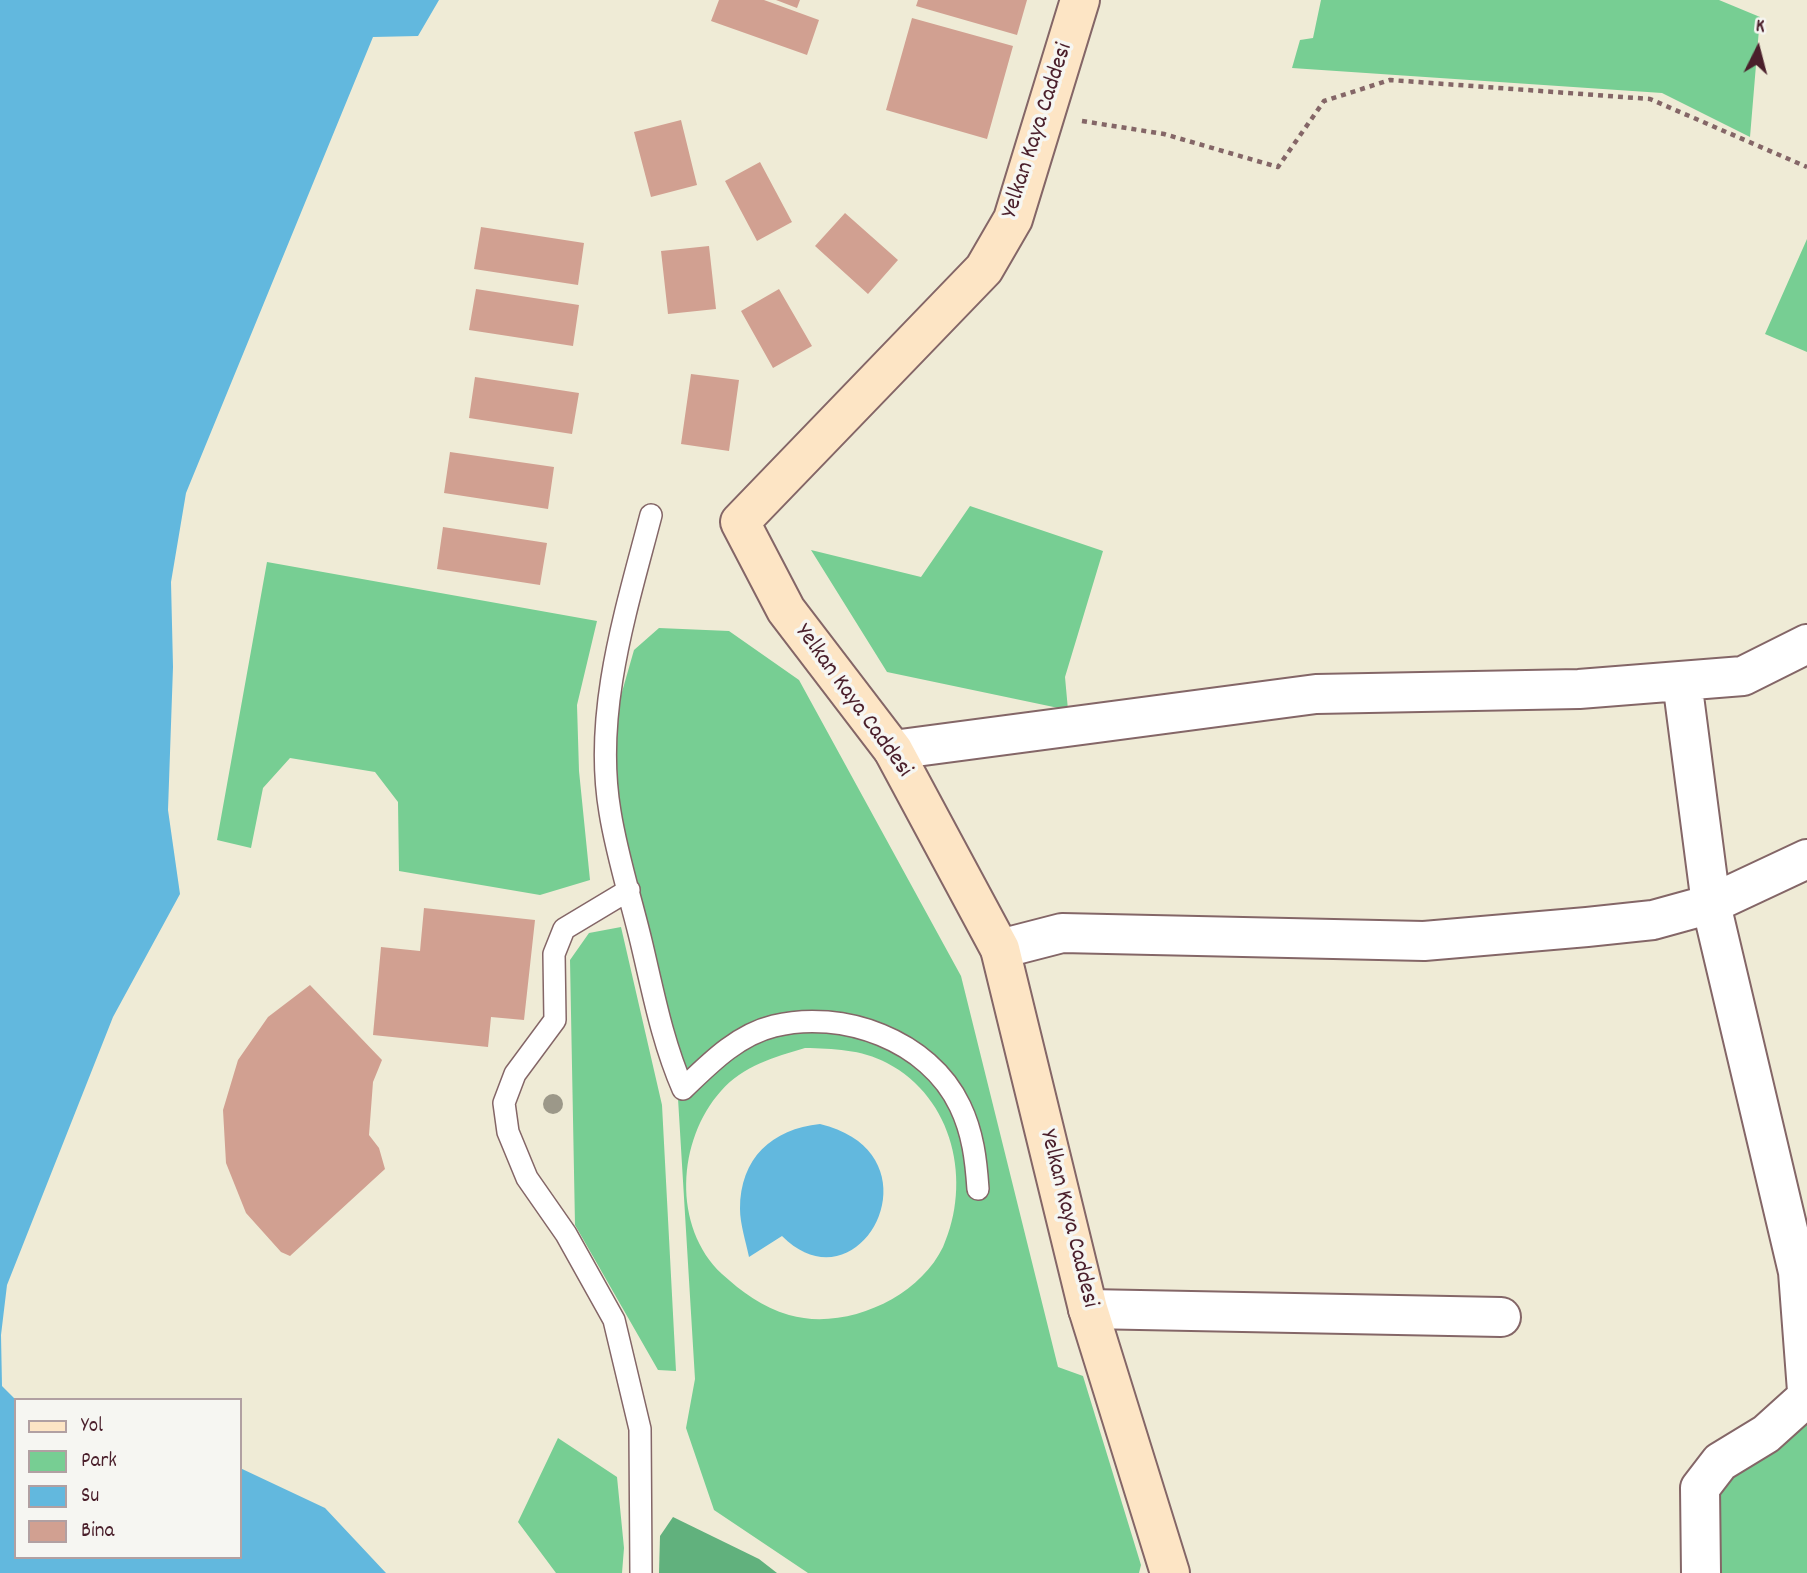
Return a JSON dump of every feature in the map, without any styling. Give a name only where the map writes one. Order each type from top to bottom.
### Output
[{"type":"street","name":"Yelkan Kaya Caddesi","points":[[1080,0],[1013,219],[984,269],[740,522],[786,610],[893,750],[1000,949],[1088,1309],[1170,1573]]},
{"type":"street","points":[[893,750],[1316,694],[1579,689],[1743,676],[1807,645]]},
{"type":"street","points":[[1682,681],[1711,904],[1798,1272],[1807,1391]]},
{"type":"street","points":[[1000,949],[1062,933],[1424,941],[1653,920],[1711,904],[1807,859]]},
{"type":"street","points":[[1088,1309],[1501,1317]]},
{"type":"street","points":[[1701,1573],[1700,1488],[1720,1462],[1766,1434],[1807,1397]]},
{"type":"lane","points":[[651,515],[618,638],[606,737],[610,811],[658,1016],[670,1060],[682,1089],[736,1042],[772,1026],[818,1019],[850,1025],[894,1041],[936,1070],[960,1105],[975,1149],[978,1189]]},
{"type":"lane","points":[[629,890],[564,929],[554,954],[555,1020],[516,1074],[504,1104],[508,1132],[527,1178],[566,1234],[614,1320],[640,1429],[641,1573]]},
{"type":"path","points":[[1046,115],[1164,134],[1278,167],[1324,100],[1367,85],[1390,80],[1554,91],[1650,99],[1807,167]]},
{"type":"green space","points":[[1321,0],[1719,0],[1760,17],[1750,137],[1662,93],[1292,68],[1300,40],[1313,38]]},
{"type":"green space","points":[[1807,239],[1807,352],[1765,334]]},
{"type":"green space","points":[[970,506],[1103,551],[1065,677],[1068,710],[887,672],[811,550],[921,577]]},
{"type":"green space","points":[[267,562],[597,621],[577,705],[579,771],[590,880],[540,895],[399,871],[398,802],[375,772],[290,758],[263,788],[251,848],[217,840]]},
{"type":"green space","points":[[659,628],[729,631],[799,680],[961,976],[1058,1367],[1083,1376],[1141,1565],[1139,1573],[808,1573],[714,1510],[686,1428],[695,1379],[675,1049],[618,807],[612,727],[634,650]],"holes":[[[805,1048],[867,1055],[887,1063],[910,1078],[928,1097],[942,1119],[956,1169],[952,1222],[943,1247],[931,1266],[898,1296],[855,1314],[833,1318],[810,1319],[779,1312],[737,1287],[706,1255],[688,1208],[686,1183],[689,1158],[706,1111],[721,1091],[739,1075],[760,1064]]]},
{"type":"green space","points":[[621,927],[662,1105],[676,1371],[658,1370],[575,1225],[570,960],[589,933]]},
{"type":"green space","points":[[1807,1422],[1807,1573],[1716,1573],[1718,1496],[1732,1475]]},
{"type":"green space","points":[[558,1438],[617,1477],[624,1548],[622,1573],[556,1573],[518,1522]]},
{"type":"green space","points":[[673,1517],[759,1559],[777,1573],[659,1573],[660,1536]]},
{"type":"water","points":[[0,0],[439,0],[418,36],[373,37],[186,493],[171,582],[173,667],[168,810],[180,894],[113,1017],[7,1285],[1,1335],[2,1386],[14,1398],[14,1559],[242,1559],[242,1469],[325,1508],[386,1573],[0,1573]]},
{"type":"water","points":[[820,1124],[857,1141],[878,1165],[883,1193],[877,1220],[861,1243],[838,1256],[811,1255],[782,1236],[749,1257],[740,1209],[741,1191],[753,1161],[762,1149],[787,1132]]},
{"type":"building","points":[[719,0],[764,0],[819,20],[807,55],[711,21]]},
{"type":"building","points":[[776,0],[800,0],[797,8]]},
{"type":"building","points":[[918,0],[1027,0],[1017,35],[916,6]]},
{"type":"building","points":[[912,18],[1013,46],[987,139],[886,110]]},
{"type":"building","points":[[681,120],[697,185],[651,197],[634,132]]},
{"type":"building","points":[[760,162],[792,222],[757,241],[725,181]]},
{"type":"building","points":[[845,213],[898,260],[868,294],[815,246]]},
{"type":"building","points":[[481,227],[584,243],[578,285],[474,269]]},
{"type":"building","points":[[709,246],[716,309],[668,314],[661,251]]},
{"type":"building","points":[[476,289],[579,305],[573,346],[469,330]]},
{"type":"building","points":[[779,289],[812,346],[773,368],[741,311]]},
{"type":"building","points":[[691,374],[739,380],[729,451],[681,444]]},
{"type":"building","points":[[475,377],[579,393],[572,434],[469,418]]},
{"type":"building","points":[[450,452],[554,467],[548,509],[444,493]]},
{"type":"building","points":[[443,527],[547,543],[540,585],[437,569]]},
{"type":"building","points":[[424,908],[535,920],[524,1020],[491,1017],[488,1047],[373,1035],[381,947],[420,951]]},
{"type":"building","points":[[310,985],[382,1060],[373,1082],[369,1135],[379,1148],[385,1169],[290,1256],[281,1252],[246,1213],[226,1163],[223,1110],[238,1060],[268,1017]]}]
